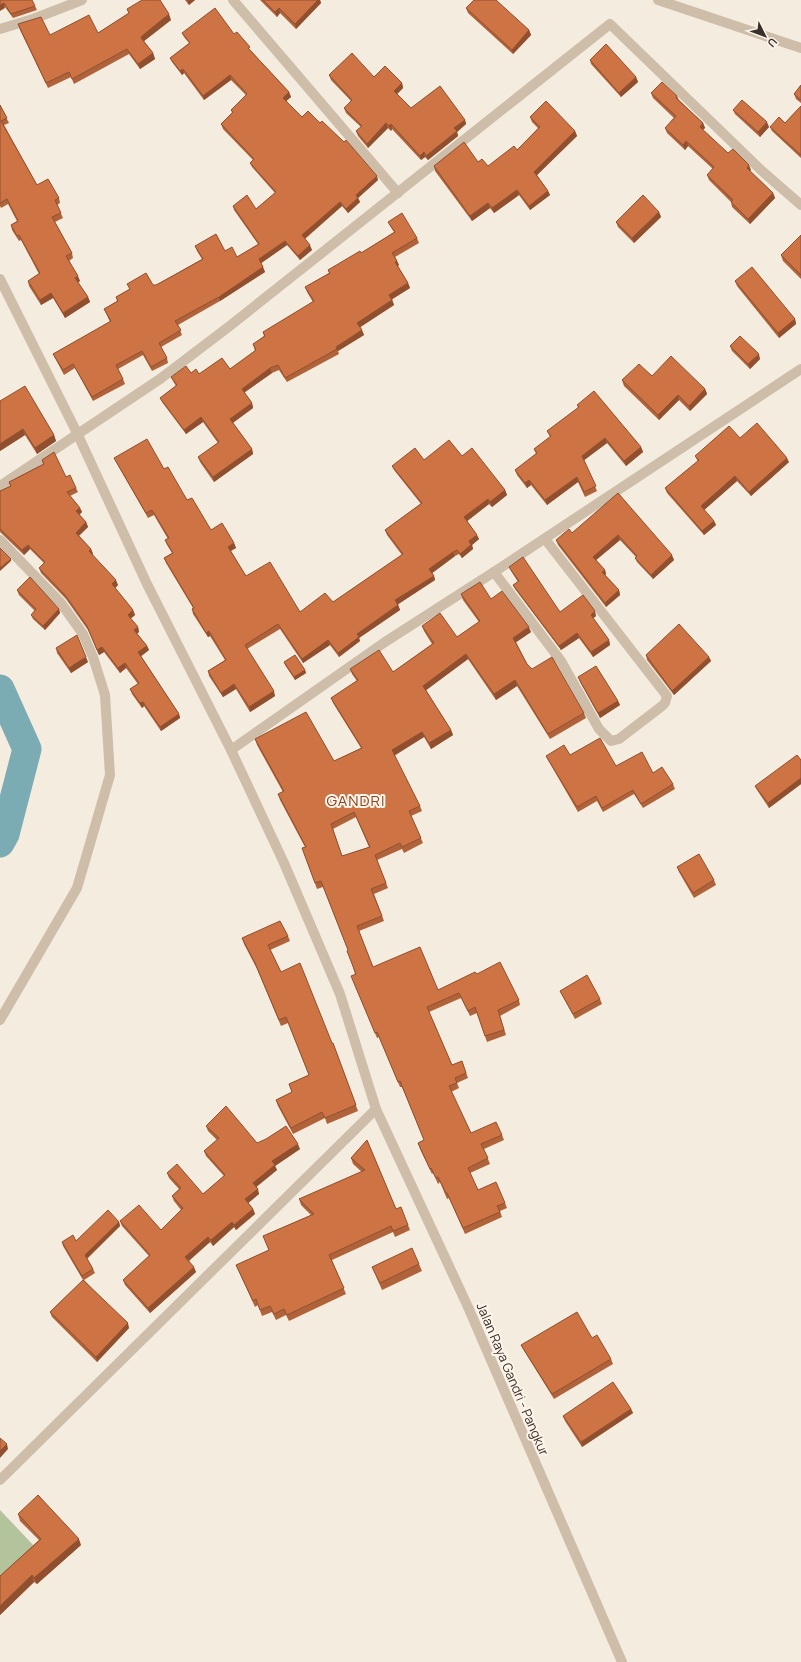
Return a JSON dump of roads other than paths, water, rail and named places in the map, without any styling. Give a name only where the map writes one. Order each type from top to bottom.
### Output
[{"type":"street","points":[[0,29],[33,19],[82,0]]},
{"type":"street","points":[[233,0],[398,193]]},
{"type":"street","points":[[658,0],[801,48]]},
{"type":"street","points":[[0,486],[77,433],[160,379],[226,330],[610,24],[762,171],[801,205]]},
{"type":"street","name":"Jalan Raya Gandri - Pangkur","points":[[0,279],[77,433],[147,584],[231,750],[284,863],[340,994],[376,1109],[468,1307],[622,1662]]},
{"type":"street","points":[[231,750],[385,642],[545,539],[801,370]]},
{"type":"street","points":[[494,572],[561,661],[599,729],[611,741],[619,740],[662,706],[665,703],[667,696],[545,539]]},
{"type":"street","points":[[0,540],[61,603],[83,634],[94,657],[105,695],[110,775],[77,888],[0,1020]]},
{"type":"street","points":[[0,1480],[376,1109]]},
{"type":"waterway","points":[[0,689],[27,749],[5,834],[0,843]]},
{"type":"district","name":"GANDRI","points":[[356,800]]}]
